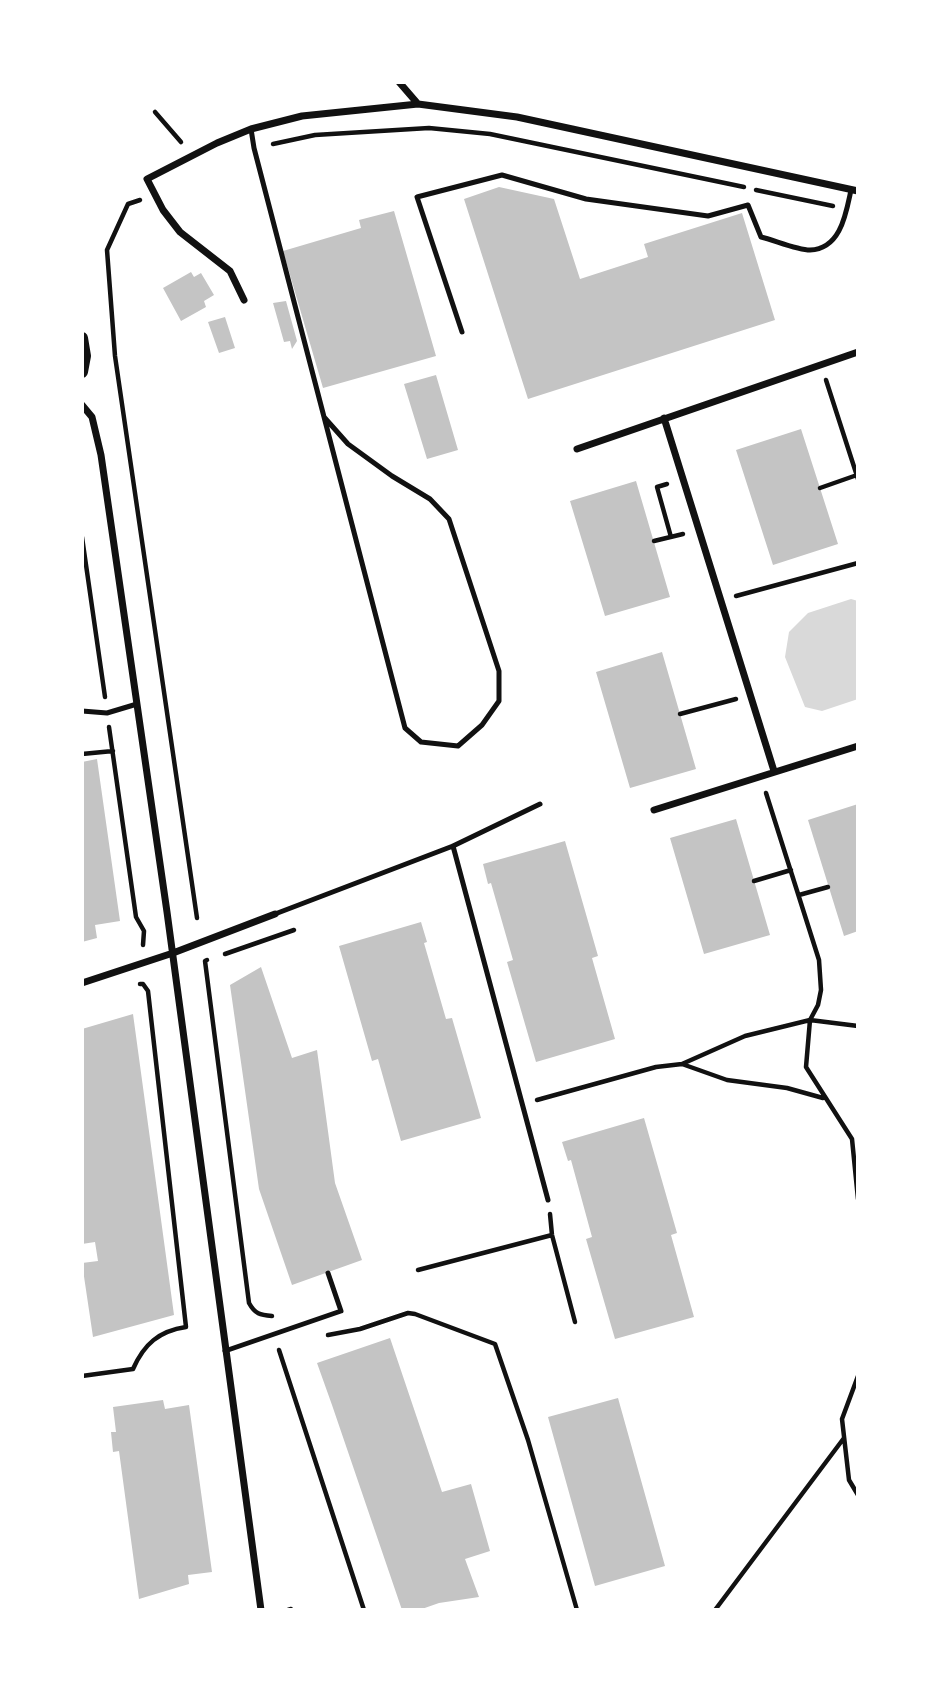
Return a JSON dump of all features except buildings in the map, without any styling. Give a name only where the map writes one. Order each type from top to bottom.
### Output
[{"type":"street","points":[[399,82],[418,104]]},
{"type":"street","points":[[244,300],[230,271],[176,226],[163,210],[147,179],[251,130],[302,116],[418,104],[517,117],[854,190]]},
{"type":"street","points":[[82,338],[85,356],[82,372]]},
{"type":"street","points":[[577,449],[858,352]]},
{"type":"street","points":[[82,405],[92,417],[102,455],[173,953],[261,1610]]},
{"type":"street","points":[[664,418],[774,771]]},
{"type":"street","points":[[654,810],[858,746]]},
{"type":"street","points":[[82,983],[173,953],[275,914]]},
{"type":"lane","points":[[251,130],[254,148],[324,417],[405,728],[421,742],[458,746],[482,725],[499,701],[499,671],[449,519],[430,499],[348,444],[324,417]]},
{"type":"lane","points":[[462,332],[417,197],[502,175],[586,200],[708,216],[748,205],[761,237],[810,250],[831,243],[843,224],[854,190]]},
{"type":"lane","points":[[82,710],[107,713],[137,704]]},
{"type":"lane","points":[[275,914],[453,846],[540,804]]},
{"type":"lane","points":[[453,846],[548,1200]]},
{"type":"lane","points":[[225,1351],[341,1311],[328,1273]]},
{"type":"path","points":[[155,112],[193,156]]},
{"type":"path","points":[[820,488],[857,477],[821,365]]},
{"type":"path","points":[[671,537],[657,487],[684,481]]},
{"type":"path","points":[[654,541],[699,529]]},
{"type":"path","points":[[82,537],[107,713]]},
{"type":"path","points":[[721,600],[858,563]]},
{"type":"path","points":[[680,713],[751,695]]},
{"type":"path","points":[[82,754],[113,751],[136,917],[144,931],[142,950]]},
{"type":"path","points":[[761,775],[819,960],[821,990],[818,1005],[810,1020],[806,1068],[852,1139],[858,1199]]},
{"type":"path","points":[[754,881],[791,870]]},
{"type":"path","points":[[799,895],[828,887]]},
{"type":"path","points":[[280,1314],[260,1315],[253,1311],[249,1303],[205,961],[294,930]]},
{"type":"path","points":[[82,1376],[132,1369],[139,1354],[157,1336],[171,1329],[186,1327],[148,991],[143,984],[136,984]]},
{"type":"path","points":[[524,1104],[656,1068],[682,1064],[745,1036],[810,1020],[858,1026]]},
{"type":"path","points":[[682,1064],[727,1080],[787,1088],[824,1099]]},
{"type":"path","points":[[548,1200],[552,1234],[575,1322]]},
{"type":"path","points":[[418,1270],[552,1234]]},
{"type":"path","points":[[326,1335],[360,1329],[408,1313],[495,1343],[528,1440],[577,1610]]},
{"type":"path","points":[[279,1350],[364,1610]]},
{"type":"path","points":[[858,1376],[842,1419],[849,1480],[858,1495]]},
{"type":"path","points":[[715,1610],[844,1438]]},
{"type":"shaded area","points":[[851,599],[858,601],[858,699],[822,711],[805,707],[785,657],[789,632],[808,613]]}]
